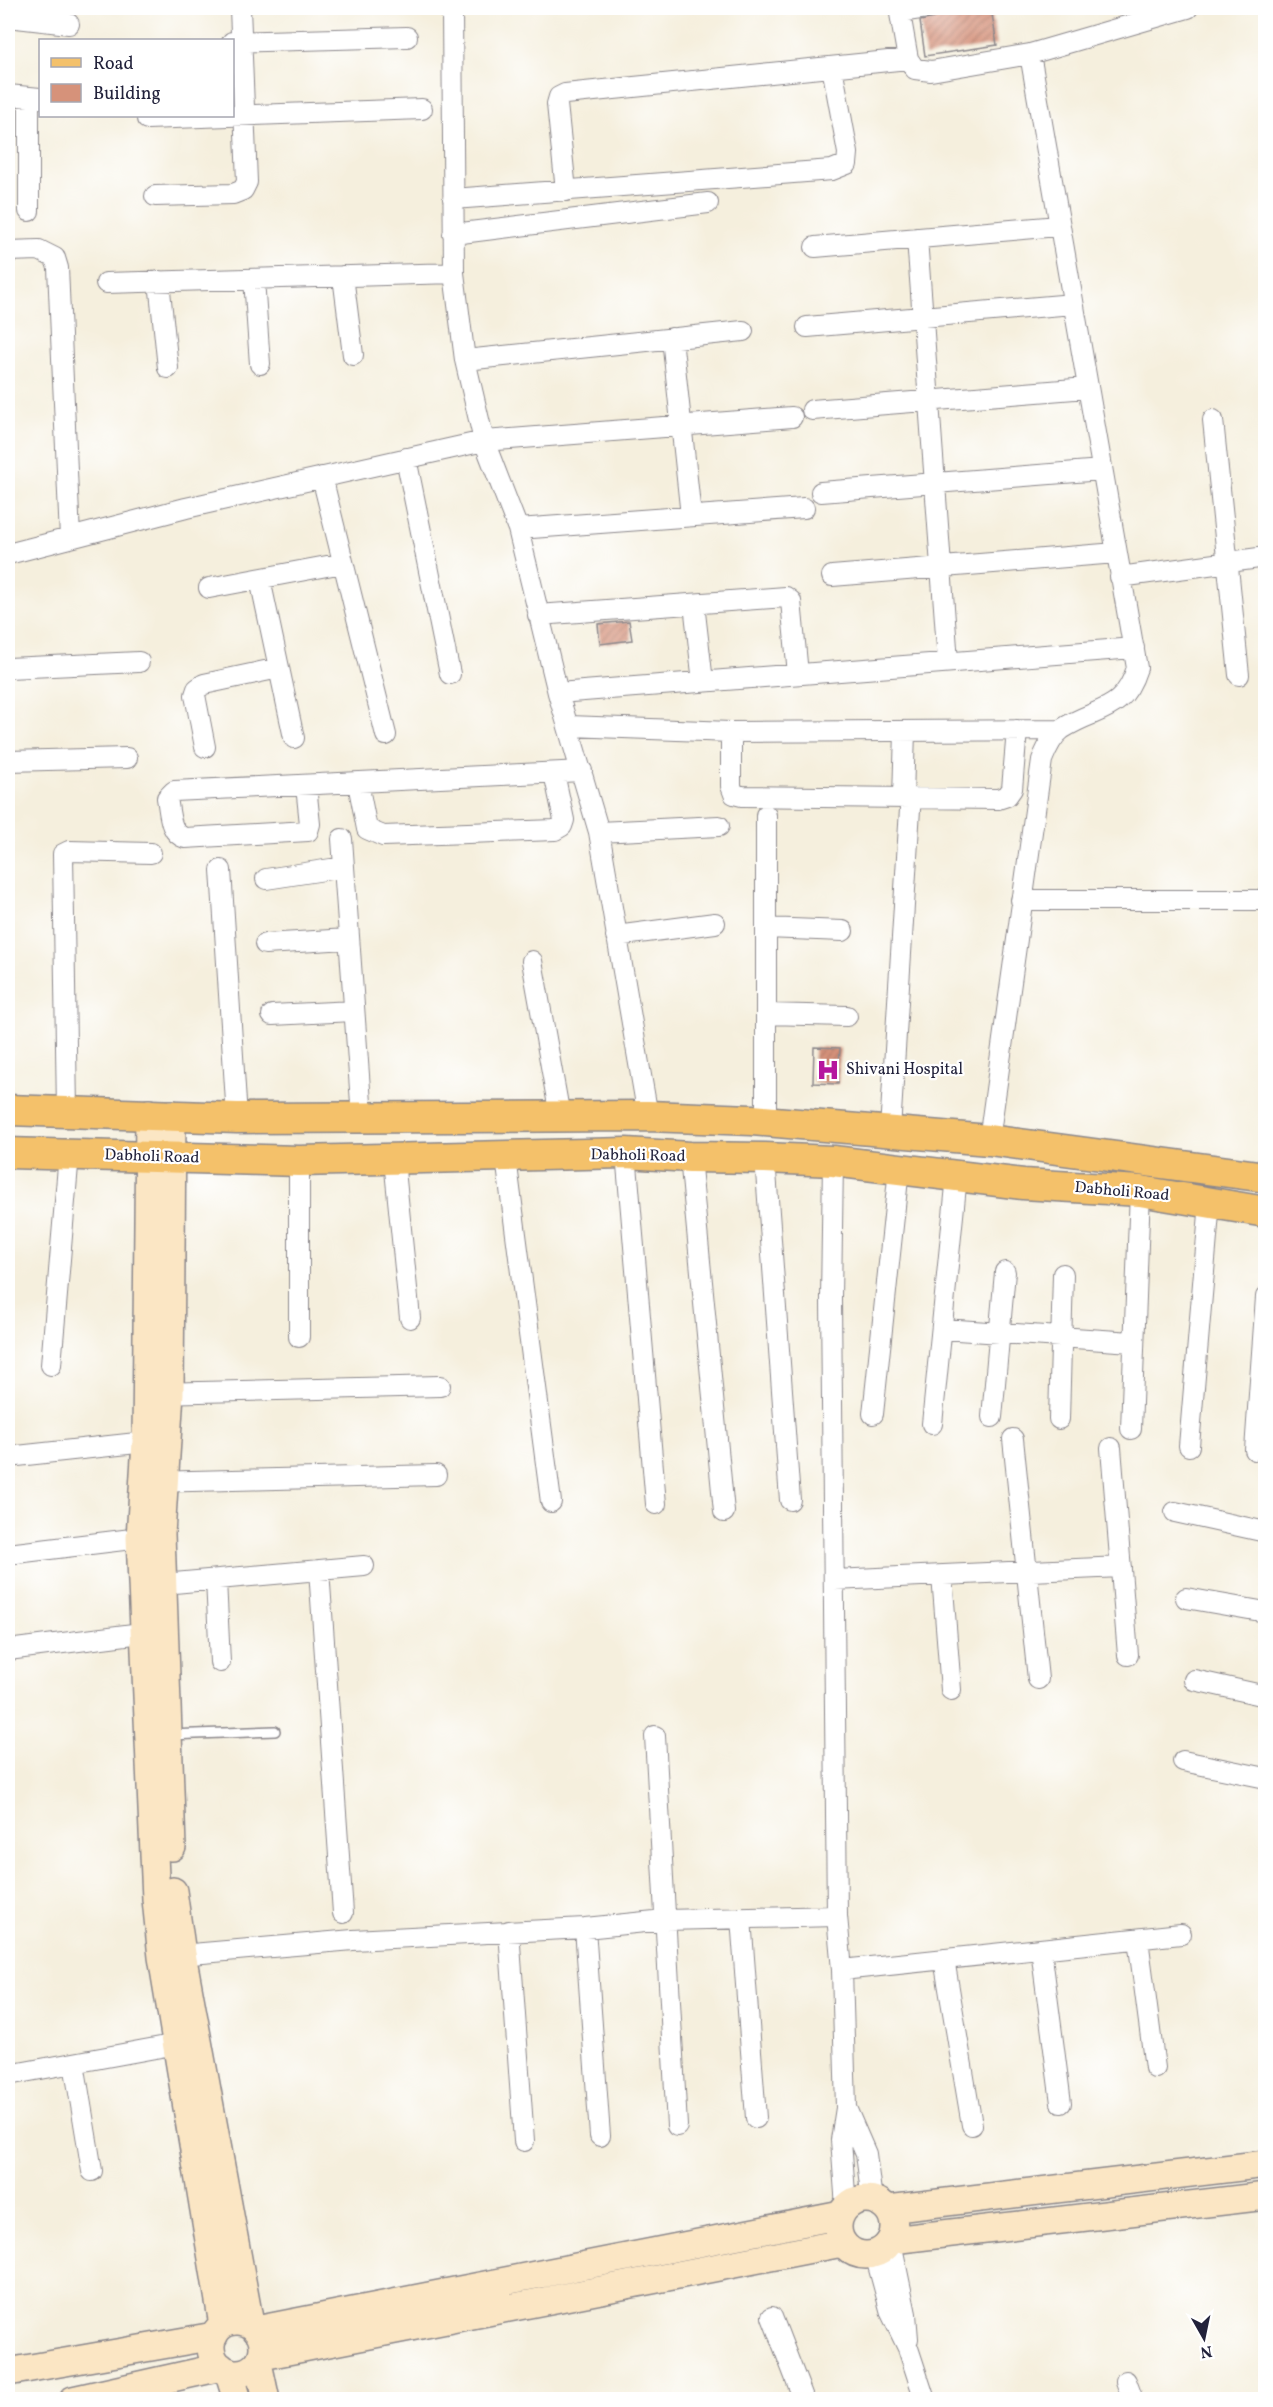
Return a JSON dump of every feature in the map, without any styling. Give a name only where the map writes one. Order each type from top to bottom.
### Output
[{"type":"main road","name":"Dabholi Road","points":[[8,1110],[237,1118],[648,1116],[766,1121],[989,1140],[1266,1177]]},
{"type":"main road","name":"Dabholi Road","points":[[8,1153],[159,1159],[299,1161],[506,1158],[626,1153],[833,1161],[1023,1184],[1140,1191],[1266,1212]]},
{"type":"street","points":[[156,196],[233,194],[243,190],[247,182],[237,42],[240,8]]},
{"type":"street","points":[[452,8],[454,273],[465,360],[484,441],[518,529],[558,693],[599,832],[648,1116]]},
{"type":"street","points":[[927,8],[899,10],[908,59],[915,69],[931,71],[1030,54],[1188,8]]},
{"type":"street","points":[[8,16],[69,24]]},
{"type":"street","points":[[237,42],[407,37]]},
{"type":"street","points":[[989,1140],[1042,760],[1048,745],[1060,730],[1114,704],[1130,688],[1137,668],[1058,226],[1030,54]]},
{"type":"street","points":[[566,191],[557,104],[559,97],[565,94],[908,59]]},
{"type":"street","points":[[453,199],[832,170],[848,164],[832,67]]},
{"type":"street","points":[[8,95],[35,98],[29,211]]},
{"type":"street","points":[[234,115],[422,109]]},
{"type":"street","points":[[147,119],[196,117]]},
{"type":"street","points":[[453,234],[708,203]]},
{"type":"street","points":[[815,247],[1058,226]]},
{"type":"street","points":[[917,238],[948,662]]},
{"type":"street","points":[[8,251],[39,250],[55,258],[58,268],[70,538]]},
{"type":"street","points":[[106,283],[454,273]]},
{"type":"street","points":[[343,276],[353,355]]},
{"type":"street","points":[[254,279],[260,364]]},
{"type":"street","points":[[159,281],[168,368]]},
{"type":"street","points":[[807,327],[1073,304]]},
{"type":"street","points":[[465,360],[742,331]]},
{"type":"street","points":[[672,338],[691,516]]},
{"type":"street","points":[[812,410],[1087,388]]},
{"type":"street","points":[[8,554],[186,508],[484,441],[792,417]]},
{"type":"street","points":[[1213,420],[1239,675]]},
{"type":"street","points":[[406,458],[450,674]]},
{"type":"street","points":[[821,492],[1102,470]]},
{"type":"street","points":[[322,477],[386,735]]},
{"type":"street","points":[[518,529],[804,508]]},
{"type":"street","points":[[832,576],[1116,553]]},
{"type":"street","points":[[1120,577],[1266,557]]},
{"type":"street","points":[[209,588],[343,563]]},
{"type":"street","points":[[260,579],[294,738]]},
{"type":"street","points":[[538,615],[786,597],[791,601],[798,674]]},
{"type":"street","points":[[694,604],[702,682]]},
{"type":"street","points":[[558,693],[1134,648]]},
{"type":"street","points":[[8,668],[139,662]]},
{"type":"street","points":[[205,747],[195,695],[197,689],[204,684],[279,668]]},
{"type":"street","points":[[569,726],[731,732],[1060,730]]},
{"type":"street","points":[[731,732],[731,786],[734,794],[907,804],[998,799],[1007,796],[1012,789],[1017,730]]},
{"type":"street","points":[[890,1130],[907,804],[905,731]]},
{"type":"street","points":[[8,761],[126,758]]},
{"type":"street","points":[[306,786],[310,824],[308,831],[177,836],[173,830],[166,798],[174,791],[582,771]]},
{"type":"street","points":[[358,783],[367,829],[383,836],[555,830],[562,826],[564,820],[554,773]]},
{"type":"street","points":[[766,815],[766,1121]]},
{"type":"street","points":[[599,832],[719,826]]},
{"type":"street","points":[[342,839],[362,1117]]},
{"type":"street","points":[[67,1111],[63,854],[69,851],[151,853]]},
{"type":"street","points":[[266,879],[344,867]]},
{"type":"street","points":[[221,870],[237,1118]]},
{"type":"street","points":[[1022,900],[1266,900]]},
{"type":"street","points":[[616,936],[715,923]]},
{"type":"street","points":[[766,928],[843,931]]},
{"type":"street","points":[[265,945],[348,939]]},
{"type":"street","points":[[532,961],[560,1116]]},
{"type":"street","points":[[272,1015],[353,1011]]},
{"type":"street","points":[[766,1014],[847,1016]]},
{"type":"street","points":[[153,1585],[140,1538],[154,1482],[158,1393],[160,1114]]},
{"type":"street","points":[[626,1153],[656,1504]]},
{"type":"street","points":[[51,1365],[69,1154]]},
{"type":"street","points":[[690,1157],[724,1512]]},
{"type":"street","points":[[506,1158],[551,1502]]},
{"type":"street","points":[[765,1158],[790,1500]]},
{"type":"street","points":[[394,1160],[410,1318]]},
{"type":"street","points":[[299,1161],[299,1337]]},
{"type":"street","points":[[833,1161],[831,1299],[837,1916],[842,1970],[846,2108],[841,2140],[844,2211],[838,2234],[842,2243],[858,2255],[886,2245],[1266,2196]]},
{"type":"street","points":[[873,1414],[899,1169]]},
{"type":"street","points":[[932,1424],[957,1176]]},
{"type":"street","points":[[1131,1429],[1132,1342],[1140,1191]]},
{"type":"street","points":[[1189,1446],[1210,1202]]},
{"type":"street","points":[[992,1417],[1005,1272]]},
{"type":"street","points":[[1059,1419],[1063,1275]]},
{"type":"street","points":[[1255,1450],[1266,1297]]},
{"type":"street","points":[[943,1329],[1061,1335],[1132,1342]]},
{"type":"street","points":[[158,1393],[440,1386]]},
{"type":"street","points":[[158,1393],[146,1442],[154,1482],[160,1534],[153,1585],[162,1837],[174,1894],[172,1955],[236,2329],[263,2346],[260,2359],[266,2400]]},
{"type":"street","points":[[1013,1439],[1038,1679]]},
{"type":"street","points":[[8,1457],[146,1442]]},
{"type":"street","points":[[1111,1448],[1128,1655]]},
{"type":"street","points":[[154,1482],[436,1475]]},
{"type":"street","points":[[1175,1512],[1266,1532]]},
{"type":"street","points":[[8,1554],[140,1538]]},
{"type":"street","points":[[153,1585],[364,1566]]},
{"type":"street","points":[[834,1580],[1121,1567]]},
{"type":"street","points":[[320,1570],[343,1913]]},
{"type":"street","points":[[942,1576],[951,1690]]},
{"type":"street","points":[[216,1580],[220,1662]]},
{"type":"street","points":[[1186,1598],[1266,1612]]},
{"type":"street","points":[[8,1650],[155,1631]]},
{"type":"street","points":[[1194,1680],[1266,1696]]},
{"type":"street","points":[[655,1736],[677,2126]]},
{"type":"street","points":[[1183,1761],[1266,1778]]},
{"type":"street","points":[[172,1955],[509,1931],[585,1928],[665,1920],[837,1916]]},
{"type":"street","points":[[741,1918],[756,2118]]},
{"type":"street","points":[[585,1928],[600,2136]]},
{"type":"street","points":[[509,1931],[524,2140]]},
{"type":"street","points":[[842,1970],[1181,1935]]},
{"type":"street","points":[[1138,1939],[1155,2068]]},
{"type":"street","points":[[1041,1949],[1061,2103]]},
{"type":"street","points":[[944,1959],[972,2125]]},
{"type":"street","points":[[8,2075],[188,2042]]},
{"type":"street","points":[[74,2063],[92,2171]]},
{"type":"street","points":[[846,2108],[866,2154],[880,2204],[895,2225],[886,2245],[906,2314],[908,2348],[926,2400]]},
{"type":"street","points":[[8,2372],[844,2211],[863,2199],[880,2204],[1264,2168]]},
{"type":"street","points":[[73,2400],[225,2369],[243,2372],[260,2359],[842,2243]]},
{"type":"street","points":[[772,2317],[804,2400]]},
{"type":"street","points":[[236,2329],[212,2355],[225,2369],[237,2400]]},
{"type":"lane","points":[[159,1735],[275,1731]]},
{"type":"building","points":[[991,8],[997,45],[925,56],[920,21],[934,18],[938,11]]},
{"type":"building","points":[[629,621],[632,640],[600,644],[598,624]]},
{"type":"building","points":[[814,1047],[840,1048],[838,1084],[813,1083]]},
{"type":"place","name":"Shivani Hospital","points":[[828,1070]]}]
